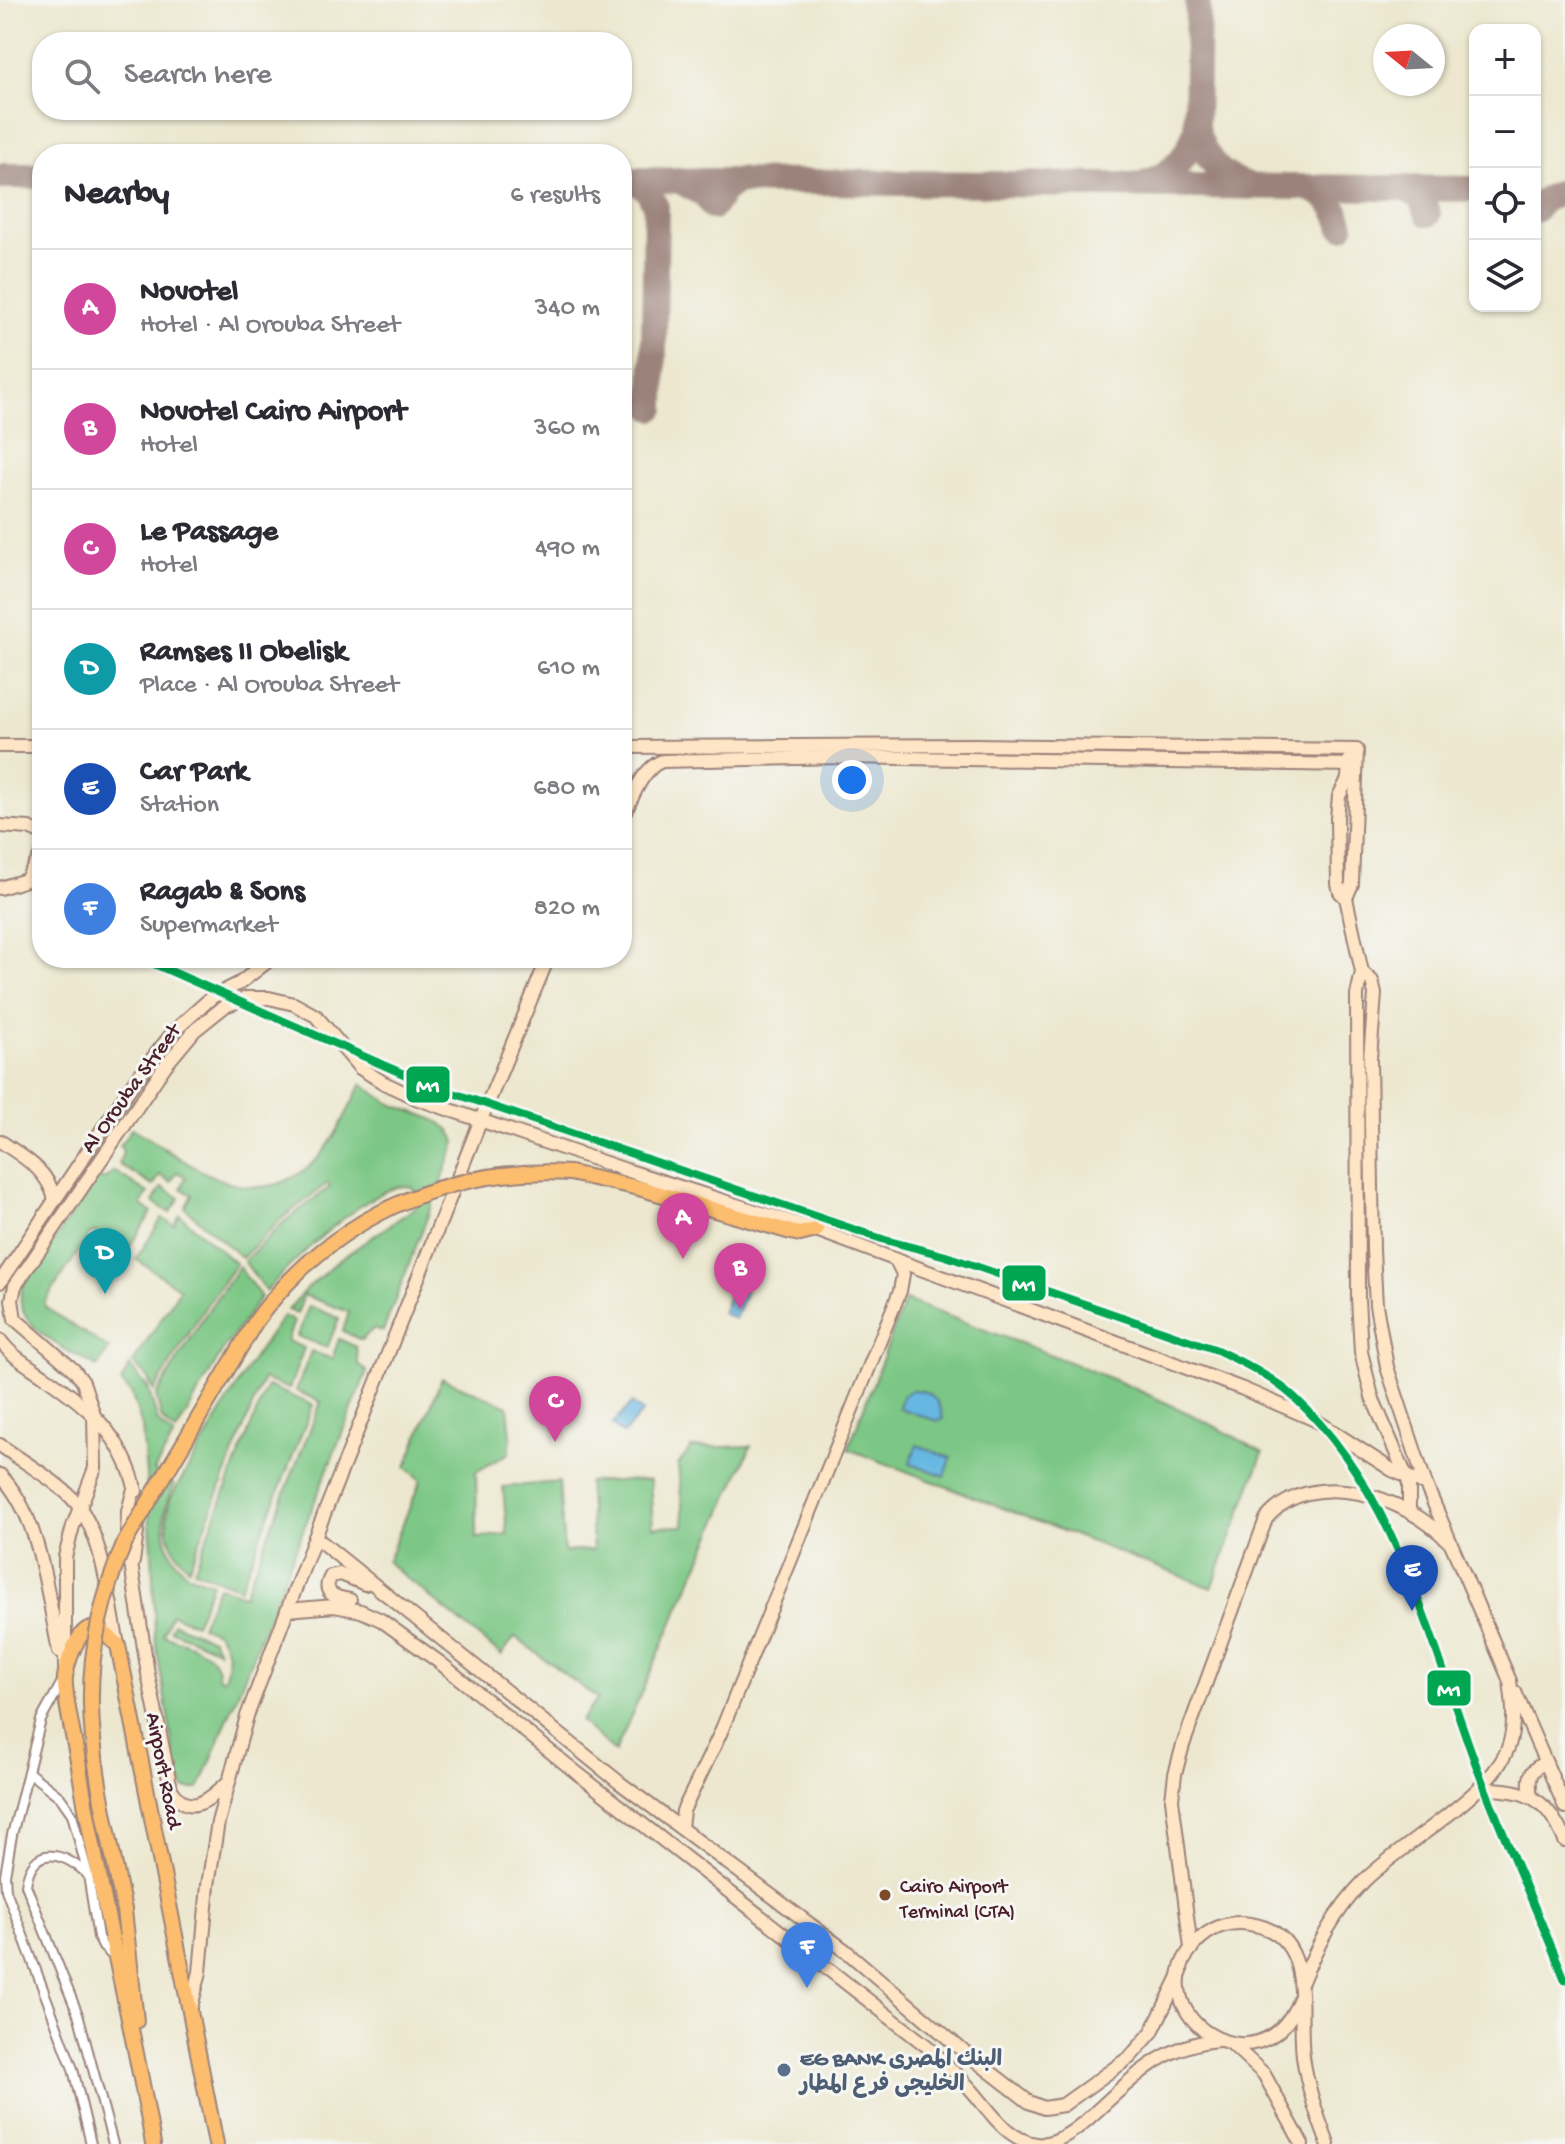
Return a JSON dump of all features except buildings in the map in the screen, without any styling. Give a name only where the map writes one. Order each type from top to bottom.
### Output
[{"type":"main road","points":[[0,746],[32,746]]},
{"type":"main road","points":[[1072,759],[1077,746]]},
{"type":"main road","points":[[632,799],[646,773],[657,762],[712,752],[1077,746],[1349,750],[1353,765],[1352,884],[1346,898]]},
{"type":"main road","points":[[632,747],[841,757],[1353,765]]},
{"type":"main road","points":[[651,747],[657,762]]},
{"type":"main road","points":[[1326,764],[1336,772],[1342,789]]},
{"type":"main road","points":[[1353,765],[1338,800],[1338,861],[1339,888],[1346,898],[1362,972],[1357,995],[1361,1352],[1372,1397],[1407,1476],[1409,1510]]},
{"type":"main road","points":[[0,826],[32,829]]},
{"type":"main road","points":[[0,888],[26,880],[32,870]]},
{"type":"main road","name":"Al Orouba Street","points":[[0,1282],[134,1082],[174,1031],[212,997],[240,983],[259,968]]},
{"type":"main road","points":[[191,2007],[200,1972],[208,1885],[228,1782],[247,1716],[315,1537],[544,968]]},
{"type":"main road","points":[[1362,972],[1372,981],[1375,994],[1370,1059],[1376,1305],[1387,1367],[1426,1485],[1565,1807]]},
{"type":"main road","name":"Al Orouba Street","points":[[65,1678],[65,1557],[95,1468],[94,1415],[83,1382],[74,1370],[15,1319],[12,1300],[15,1286],[165,1066],[212,1014],[247,998],[269,998],[294,1004],[316,1016],[352,1060],[371,1076],[418,1099],[480,1122],[816,1230],[1243,1389],[1315,1420],[1392,1470],[1426,1485]]},
{"type":"main road","points":[[0,1141],[40,1170],[48,1179],[55,1200]]},
{"type":"main road","points":[[153,2144],[140,2068],[124,1910],[92,1742],[89,1683],[96,1625],[113,1569],[131,1529],[256,1321],[292,1277],[351,1228],[402,1201],[456,1182],[494,1175],[570,1173],[639,1188],[791,1232],[816,1230]]},
{"type":"main road","points":[[681,1827],[683,1811],[720,1734],[900,1291],[903,1274],[896,1260]]},
{"type":"main road","points":[[0,1340],[15,1357],[94,1415],[114,1436],[129,1464],[135,1485],[139,1524],[132,1565],[150,1688],[171,1789],[181,1801],[196,1805],[211,1799],[228,1782]]},
{"type":"main road","name":"Airport Road","points":[[0,1445],[58,1487],[80,1508],[97,1549],[216,2144]]},
{"type":"main road","points":[[0,1475],[25,1507],[32,1529],[65,1678],[84,1802],[125,2010],[140,2068]]},
{"type":"main road","points":[[1191,1948],[1173,1811],[1175,1774],[1266,1519],[1284,1502],[1310,1492],[1372,1496],[1409,1510],[1432,1524],[1453,1546]]},
{"type":"main road","points":[[315,1537],[608,1773],[846,1951],[1021,2097],[1044,2108],[1057,2108],[1070,2102],[1136,2052],[1163,2013],[1191,1948],[1201,1938],[1225,1925],[1239,1923],[1266,1928],[1288,1945],[1295,1957],[1301,1984],[1305,2070],[1328,2144]]},
{"type":"main road","points":[[379,1590],[341,1574],[331,1576],[327,1585],[334,1597],[363,1604],[439,1662],[928,2047],[1006,2130],[1029,2143],[1040,2144],[1064,2137],[1080,2127]]},
{"type":"main road","points":[[287,1610],[334,1606],[361,1611],[381,1620]]},
{"type":"main road","points":[[65,1678],[79,1637],[85,1630],[98,1630],[118,1645]]},
{"type":"main road","points":[[1301,1984],[1321,1939],[1347,1899],[1384,1863],[1479,1789],[1498,1767],[1508,1747],[1514,1715],[1510,1681]]},
{"type":"main road","points":[[1531,1796],[1531,1774],[1546,1763]]},
{"type":"main road","points":[[1479,1789],[1508,1790],[1531,1796],[1555,1818],[1565,1841]]},
{"type":"main road","points":[[694,1865],[706,1860],[711,1849]]},
{"type":"main road","points":[[723,1888],[728,1876],[739,1869]]},
{"type":"main road","points":[[1181,1972],[1180,1989],[1192,2020],[1203,2032],[1232,2044],[1247,2044],[1274,2034],[1294,2012],[1300,1998]]},
{"type":"main road","points":[[1067,2144],[1080,2127],[1138,2073],[1183,2046],[1218,2040]]},
{"type":"main road","points":[[1232,2044],[1264,2074],[1302,2144]]},
{"type":"main road","points":[[1006,2130],[1008,2144]]},
{"type":"street","points":[[65,1678],[41,1720],[5,1875],[6,1890],[73,2069],[91,2144]]},
{"type":"street","points":[[28,1772],[67,1804],[75,1822],[88,1875],[100,1942],[117,1959]]},
{"type":"street","points":[[88,1875],[70,1859],[51,1855],[41,1857],[33,1864],[26,1885],[79,2017],[113,2144]]},
{"type":"green space","points":[[362,1084],[394,1105],[440,1123],[453,1135],[456,1143],[383,1331],[373,1329],[361,1340],[343,1331],[349,1312],[304,1295],[297,1314],[288,1310],[339,1260],[416,1207],[417,1193],[412,1187],[397,1188],[378,1195],[356,1209],[313,1244],[266,1291],[244,1261],[284,1222],[330,1187],[328,1183],[281,1219],[242,1258],[185,1208],[192,1195],[181,1188],[186,1177],[177,1172],[171,1182],[160,1175],[153,1186],[119,1164],[123,1152],[120,1145],[132,1128],[221,1180],[244,1186],[267,1186],[290,1179],[314,1162],[328,1145]]},
{"type":"green space","points":[[114,1171],[148,1193],[141,1205],[152,1212],[126,1252],[96,1232],[90,1234],[44,1303],[46,1308],[109,1349],[97,1367],[42,1334],[23,1312],[20,1298],[24,1283],[97,1179],[105,1179]]},
{"type":"green space","points":[[162,1187],[180,1198],[170,1213],[153,1202]]},
{"type":"green space","points":[[180,1215],[236,1264],[205,1307],[154,1391],[147,1377],[133,1363],[180,1289],[136,1259],[162,1218],[174,1225]]},
{"type":"green space","points":[[239,1267],[261,1297],[223,1350],[176,1432],[162,1420],[156,1396],[208,1310]]},
{"type":"green space","points":[[905,1300],[1132,1388],[1263,1453],[1212,1588],[848,1449]]},
{"type":"green space","points":[[309,1306],[339,1318],[327,1348],[297,1336]]},
{"type":"green space","points":[[283,1316],[294,1321],[287,1341],[304,1348],[289,1389],[263,1379],[189,1568],[176,1553],[169,1535],[167,1516],[171,1497],[253,1359]]},
{"type":"green space","points":[[339,1339],[356,1347],[358,1364],[367,1371],[203,1780],[199,1789],[185,1789],[177,1772],[155,1638],[142,1426],[131,1393],[121,1382],[130,1366],[148,1388],[158,1422],[174,1436],[154,1471],[174,1485],[164,1520],[167,1543],[178,1564],[187,1573],[212,1583],[195,1624],[171,1614],[163,1635],[207,1654],[217,1668],[218,1677],[223,1679],[228,1661],[224,1643],[217,1632],[201,1626],[218,1586],[244,1595],[321,1402],[296,1391],[311,1351],[332,1359]]},
{"type":"green space","points":[[442,1378],[508,1406],[509,1453],[476,1472],[477,1538],[507,1534],[503,1487],[559,1482],[564,1552],[593,1550],[588,1482],[650,1480],[653,1527],[684,1526],[678,1465],[691,1448],[751,1446],[615,1752],[580,1721],[598,1699],[515,1637],[501,1655],[387,1562],[421,1480],[406,1467]]},
{"type":"green space","points":[[267,1386],[313,1405],[240,1588],[194,1570]]},
{"type":"green space","points":[[173,1623],[212,1639],[218,1650],[170,1630]]},
{"type":"water","points":[[733,1286],[746,1291],[735,1319],[722,1313]]},
{"type":"water","points":[[911,1390],[924,1391],[933,1397],[940,1406],[943,1419],[937,1421],[899,1408],[902,1396]]},
{"type":"water","points":[[632,1403],[643,1412],[623,1434],[612,1425]]},
{"type":"water","points":[[917,1445],[951,1458],[945,1476],[910,1463]]},
{"type":"taxiway","points":[[1198,0],[1196,129],[1203,148],[1214,164],[1228,176],[1246,184]]},
{"type":"taxiway","points":[[1147,182],[1173,169],[1189,147],[1196,129]]},
{"type":"taxiway","points":[[0,176],[32,176]]},
{"type":"taxiway","points":[[632,180],[1469,189]]},
{"type":"taxiway","points":[[633,180],[647,189],[656,207],[653,408]]},
{"type":"taxiway","points":[[678,180],[705,195],[713,207],[722,193],[739,180]]},
{"type":"taxiway","points":[[1306,188],[1330,201],[1342,226]]},
{"type":"taxiway","points":[[1402,188],[1420,196],[1428,214]]},
{"type":"taxiway","points":[[1541,203],[1565,190]]},
{"type":"transit line","name":"M1","points":[[164,968],[424,1083],[885,1240],[946,1256],[1217,1350],[1276,1383],[1294,1397],[1329,1435],[1359,1476],[1384,1521],[1406,1568],[1485,1790],[1565,1980]]},
{"type":"place","name":"Novotel","points":[[683,1259]]},
{"type":"place","name":"Ramses II Obelisk","points":[[105,1294]]},
{"type":"place","name":"Novotel Cairo Airport","points":[[740,1309]]},
{"type":"place","name":"Le Passage","points":[[555,1442]]},
{"type":"place","name":"Car Park","points":[[1412,1611]]},
{"type":"place","name":"Cairo Airport Terminal (CTA)","points":[[885,1895]]},
{"type":"place","name":"Ragab & Sons","points":[[807,1988]]},
{"type":"place","name":"EG BANK البنك المصرى الخليجى فرع المطار","points":[[784,2070]]}]
